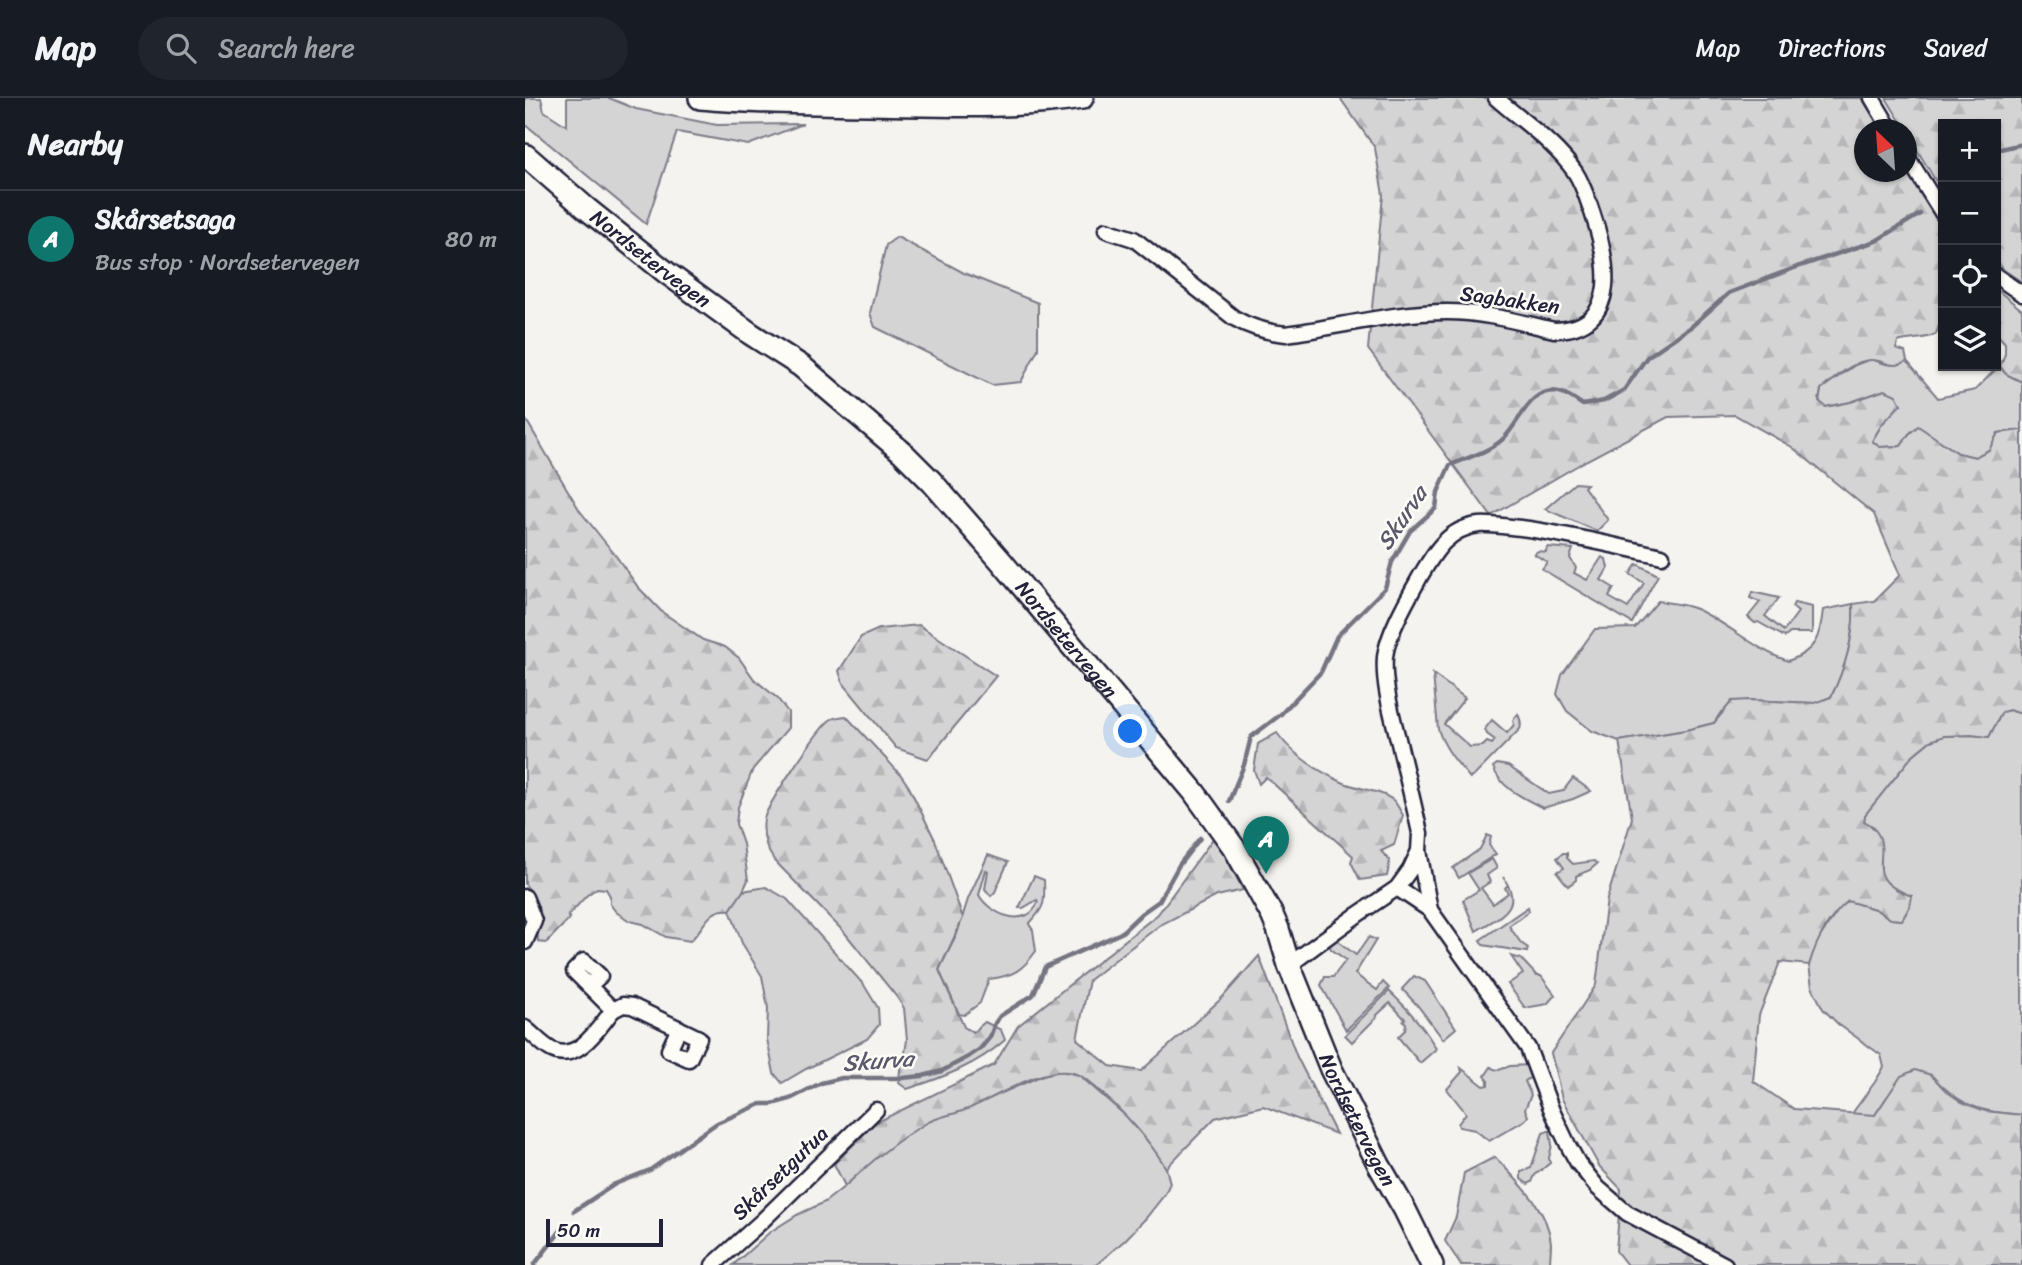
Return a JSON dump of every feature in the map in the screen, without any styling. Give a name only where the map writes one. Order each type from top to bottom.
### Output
[{"type":"main road","points":[[700,98],[737,101],[1011,105],[1082,98]]},
{"type":"main road","name":"Nordsetervegen","points":[[525,155],[667,273],[751,334],[801,366],[902,452],[1001,561],[1211,813],[1240,857],[1272,915],[1289,965],[1341,1091],[1433,1265]]},
{"type":"street","name":"Sagbakken","points":[[1105,230],[1134,239],[1234,318],[1265,332],[1286,334],[1413,314],[1448,312],[1475,314],[1554,330],[1580,325],[1598,309],[1606,293],[1601,242],[1582,184],[1545,139],[1496,98]]},
{"type":"street","points":[[1872,98],[1884,119]]},
{"type":"street","points":[[1917,173],[1938,206]]},
{"type":"street","points":[[2001,279],[2022,294]]},
{"type":"street","points":[[1430,910],[1419,851],[1420,834],[1392,715],[1385,656],[1414,587],[1429,562],[1444,540],[1460,529],[1479,525],[1566,535],[1662,556]]},
{"type":"street","points":[[1289,965],[1397,888],[1419,851]]},
{"type":"street","points":[[1397,888],[1430,910],[1528,1048],[1569,1147],[1598,1188],[1627,1213],[1725,1265]]},
{"type":"street","points":[[525,897],[534,921],[525,942]]},
{"type":"street","points":[[589,986],[613,1010]]},
{"type":"street","points":[[525,1028],[552,1049],[567,1053],[583,1044],[613,1010],[623,1005],[632,1006],[679,1028]]},
{"type":"street","name":"Skårsetgutua","points":[[713,1265],[876,1110]]},
{"type":"green space","points":[[525,98],[541,98],[544,111],[567,126],[567,98],[609,98],[636,109],[717,125],[803,124],[748,145],[677,132],[646,224],[525,124]]},
{"type":"green space","points":[[1340,98],[1862,98],[1875,119],[1854,119],[1854,182],[1914,182],[1938,220],[1936,334],[1898,342],[1896,349],[1905,352],[1907,361],[1901,364],[1892,365],[1870,360],[1850,367],[1821,389],[1819,401],[1826,407],[1851,402],[1885,390],[1896,395],[1901,404],[1882,424],[1872,441],[1880,447],[1901,446],[1918,426],[1958,453],[1975,457],[1989,450],[1998,433],[2022,430],[2022,714],[2009,710],[2002,712],[1989,737],[1944,736],[1930,741],[1913,755],[1865,815],[1864,821],[1876,831],[1881,840],[1881,870],[1885,879],[1894,888],[1912,896],[1910,906],[1902,920],[1891,919],[1875,909],[1848,901],[1824,930],[1809,965],[1780,962],[1759,1015],[1753,1081],[1794,1109],[1875,1115],[1901,1076],[1915,1070],[1931,1075],[1946,1091],[1962,1102],[1985,1111],[2022,1115],[2022,1265],[1627,1265],[1616,1251],[1621,1189],[1599,1166],[1562,1099],[1551,1053],[1596,985],[1607,899],[1632,818],[1619,741],[1714,723],[1732,701],[1815,703],[1831,697],[1848,652],[1853,604],[1874,601],[1900,575],[1874,514],[1792,447],[1735,415],[1668,417],[1491,516],[1368,349],[1383,195],[1375,148]]},
{"type":"green space","points":[[1886,98],[2022,98],[2022,282],[2001,267],[2001,119],[1938,119],[1938,185],[1917,150],[1917,119],[1899,119]]},
{"type":"green space","points":[[897,237],[964,273],[1038,303],[1038,349],[1021,382],[992,385],[875,327],[870,313],[886,245]]},
{"type":"green space","points":[[2001,293],[2022,310],[2022,382],[2006,374],[2001,367],[2005,343],[2001,339]]},
{"type":"green space","points":[[1871,359],[1894,365],[1907,361],[1938,398],[1975,390],[1994,371],[2001,371],[2001,368],[2022,382],[2022,430],[1998,433],[1989,450],[1975,457],[1958,453],[1918,427],[1901,446],[1880,447],[1872,441],[1882,424],[1901,404],[1885,390],[1851,402],[1825,407],[1819,402],[1821,389],[1855,365]]},
{"type":"green space","points":[[525,418],[580,511],[638,587],[662,612],[703,640],[725,647],[739,658],[754,679],[777,698],[788,712],[788,728],[753,769],[738,807],[736,824],[743,844],[748,880],[730,910],[716,912],[690,941],[666,937],[643,924],[630,921],[616,912],[610,904],[606,889],[597,888],[586,896],[546,943],[538,942],[538,907],[525,884]]},
{"type":"green space","points":[[1575,483],[1587,484],[1584,487],[1608,520],[1597,531],[1545,509]]},
{"type":"green space","points":[[1547,547],[1573,549],[1570,558],[1576,568],[1574,573],[1587,580],[1602,557],[1606,559],[1608,568],[1601,580],[1614,588],[1609,597],[1628,608],[1644,583],[1630,574],[1637,564],[1658,575],[1632,623],[1542,569],[1547,562],[1534,554],[1538,551],[1546,552]]},
{"type":"green space","points":[[1752,592],[1779,598],[1765,616],[1784,631],[1798,612],[1792,607],[1794,603],[1812,607],[1812,633],[1790,633],[1785,637],[1758,622],[1755,623],[1748,617],[1760,602],[1750,598]]},
{"type":"green space","points":[[1658,601],[1696,609],[1764,650],[1788,661],[1811,648],[1818,635],[1823,610],[1853,604],[1848,652],[1831,697],[1815,703],[1749,700],[1721,712],[1714,723],[1619,741],[1592,731],[1567,711],[1557,694],[1562,675],[1595,629],[1635,628]]},
{"type":"green space","points":[[919,625],[996,676],[928,759],[896,748],[843,683],[839,671],[861,637],[879,629]]},
{"type":"green space","points":[[1433,674],[1465,698],[1444,724],[1470,747],[1483,746],[1487,742],[1492,744],[1495,740],[1485,729],[1492,720],[1507,733],[1518,714],[1520,729],[1470,778],[1447,749],[1438,729]]},
{"type":"green space","points":[[2009,710],[2022,714],[2022,1115],[1972,1106],[1952,1095],[1931,1075],[1887,1097],[1875,1115],[1851,1115],[1884,1067],[1881,1055],[1838,1024],[1823,1009],[1812,987],[1809,965],[1815,944],[1839,909],[1848,901],[1875,909],[1891,919],[1902,920],[1910,906],[1911,896],[1888,885],[1881,876],[1881,852],[1874,827],[1864,821],[1865,815],[1913,755],[1930,741],[1944,736],[1989,737],[2002,712]]},
{"type":"green space","points":[[846,716],[901,775],[935,840],[963,918],[939,970],[964,1027],[973,1032],[985,1022],[1001,1030],[1005,1040],[983,1057],[959,1070],[907,1089],[899,1083],[907,1040],[904,1008],[845,933],[774,860],[764,836],[767,811],[815,737],[830,720]]},
{"type":"green space","points":[[1277,733],[1298,755],[1324,773],[1348,784],[1383,794],[1395,802],[1403,815],[1394,845],[1381,851],[1390,861],[1387,876],[1360,880],[1351,862],[1353,856],[1266,777],[1259,784],[1254,770],[1258,744]]},
{"type":"green space","points":[[1497,764],[1508,766],[1549,794],[1563,791],[1573,778],[1591,791],[1543,808],[1507,787],[1496,774],[1493,767]]},
{"type":"green space","points":[[1487,835],[1491,837],[1489,845],[1496,854],[1459,878],[1453,868],[1480,849]]},
{"type":"green space","points":[[1215,836],[1243,890],[1217,896],[1160,925],[1089,980],[1077,1039],[1110,1066],[1141,1071],[1221,999],[1259,956],[1297,1057],[1336,1134],[1263,1106],[1215,1118],[1166,1168],[1134,1125],[1088,1081],[1079,1075],[1066,1072],[1052,1073],[1022,1083],[965,1110],[929,1122],[893,1145],[845,1186],[834,1164],[875,1123],[994,1065],[1018,1026],[1158,914]]},
{"type":"green space","points":[[1567,853],[1567,858],[1573,864],[1594,861],[1597,864],[1576,876],[1576,880],[1568,886],[1557,872],[1564,868],[1557,858]]},
{"type":"green space","points":[[988,855],[1008,862],[991,896],[985,889],[986,870],[979,895],[991,908],[1018,917],[1033,911],[1037,900],[1019,908],[1034,876],[1044,880],[1044,900],[1041,909],[1029,924],[1033,930],[1036,951],[1016,971],[989,979],[980,1003],[964,1015],[959,1014],[939,970],[957,934],[968,899]]},
{"type":"green space","points":[[1492,859],[1497,868],[1487,875],[1490,882],[1481,888],[1493,904],[1508,893],[1505,888],[1508,885],[1510,904],[1501,915],[1476,931],[1463,900],[1479,890],[1468,873]]},
{"type":"green space","points":[[766,887],[787,899],[864,985],[878,1008],[879,1025],[867,1039],[782,1083],[774,1073],[767,1039],[768,1008],[762,976],[742,943],[730,910],[743,891]]},
{"type":"green space","points":[[1528,907],[1529,911],[1509,926],[1528,948],[1527,952],[1483,945],[1480,940]]},
{"type":"green space","points":[[1338,937],[1340,943],[1356,955],[1369,937],[1376,940],[1355,974],[1377,990],[1383,982],[1389,988],[1346,1030],[1321,985],[1325,977],[1333,977],[1346,960],[1331,949],[1329,944]]},
{"type":"green space","points":[[1511,956],[1521,959],[1537,976],[1541,976],[1555,995],[1547,1004],[1525,1008],[1508,984],[1523,974]]},
{"type":"green space","points":[[1414,976],[1425,981],[1456,1028],[1443,1039],[1402,989]]},
{"type":"green space","points":[[1389,991],[1415,1018],[1436,1049],[1420,1063],[1398,1037],[1405,1030],[1406,1023],[1390,1003],[1352,1042],[1345,1035]]},
{"type":"green space","points":[[1529,1065],[1533,1073],[1525,1081],[1531,1095],[1525,1109],[1528,1116],[1525,1120],[1489,1141],[1475,1130],[1459,1127],[1458,1124],[1466,1113],[1447,1089],[1462,1072],[1461,1068],[1484,1086],[1488,1085],[1485,1076],[1491,1067],[1499,1070],[1510,1066]]},
{"type":"green space","points":[[1060,1071],[1079,1075],[1127,1117],[1156,1151],[1166,1168],[1170,1183],[1146,1218],[1096,1265],[733,1265],[770,1232],[825,1202],[872,1161],[928,1121],[966,1109],[1043,1075]]},
{"type":"green space","points":[[1548,1131],[1552,1145],[1550,1163],[1528,1184],[1521,1179],[1521,1172],[1531,1168],[1543,1133]]},
{"type":"green space","points":[[1495,1157],[1522,1186],[1544,1218],[1551,1243],[1550,1265],[1461,1265],[1445,1241],[1456,1217],[1464,1173]]},
{"type":"waterway","name":"Skurva","points":[[2001,149],[2022,144]]},
{"type":"waterway","name":"Skurva","points":[[1229,801],[1244,765],[1251,737],[1280,715],[1321,672],[1337,636],[1385,588],[1392,562],[1410,531],[1436,508],[1438,492],[1450,465],[1499,443],[1527,406],[1541,394],[1562,393],[1583,405],[1604,401],[1624,390],[1647,357],[1692,326],[1729,293],[1876,241],[1920,214]]},
{"type":"waterway","name":"Skurva","points":[[574,1211],[615,1184],[650,1170],[717,1123],[761,1104],[790,1099],[821,1083],[842,1078],[923,1076],[942,1071],[968,1057],[980,1049],[990,1037],[1000,1016],[1033,995],[1045,967],[1121,933],[1159,901],[1179,865],[1200,838]]},
{"type":"waterway","name":"Skurva","points":[[534,1265],[562,1229]]},
{"type":"place","name":"Skårsetsaga","points":[[1266,874]]}]
